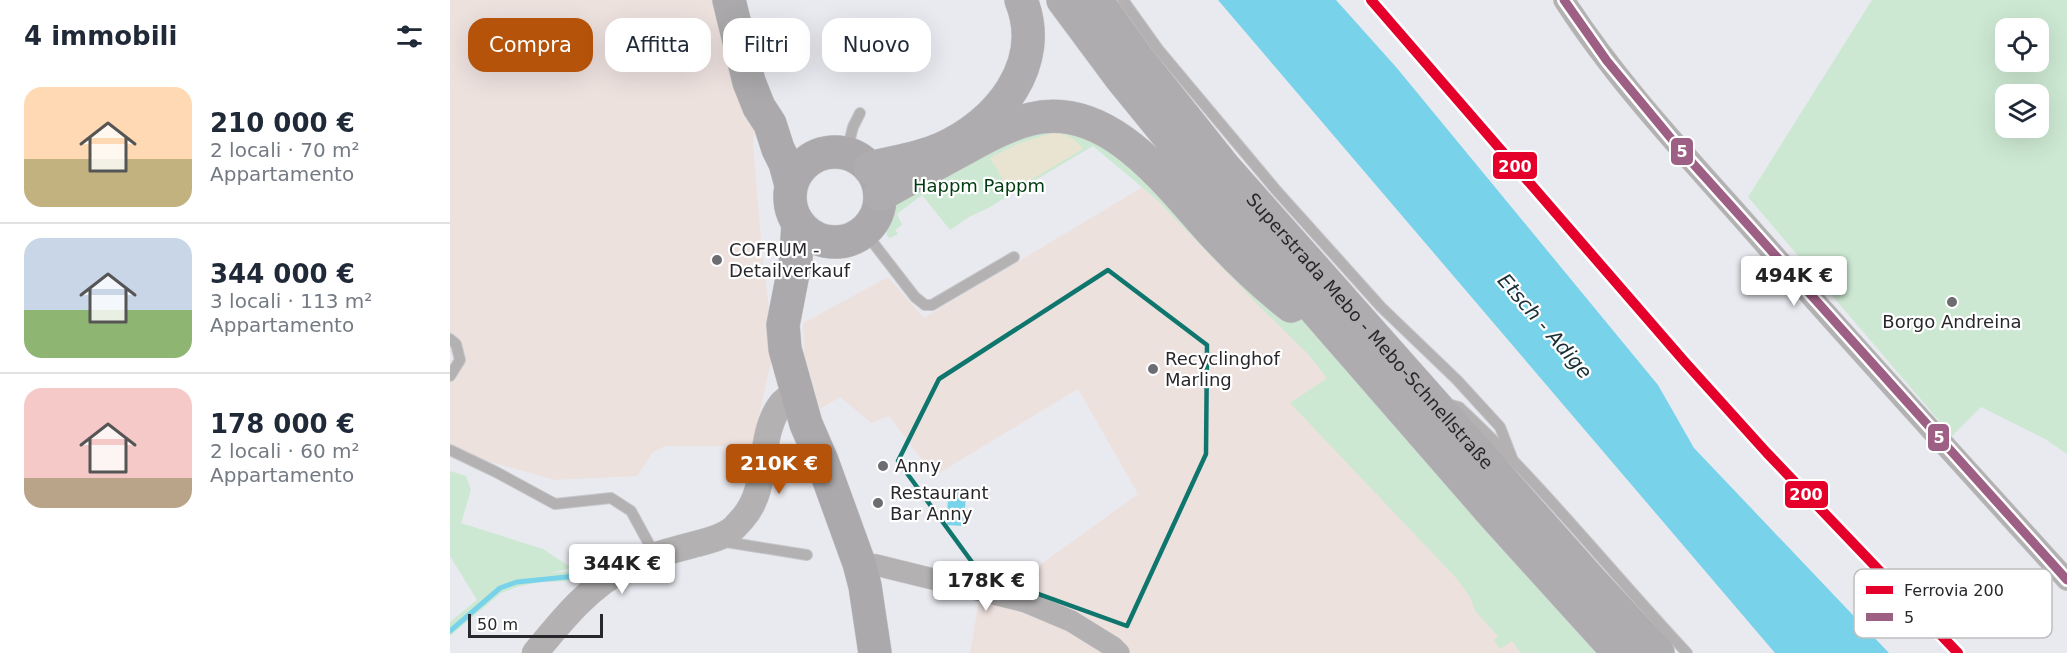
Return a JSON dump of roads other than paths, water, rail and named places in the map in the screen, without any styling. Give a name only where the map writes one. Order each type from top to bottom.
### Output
[{"type":"highway","points":[[855,167],[913,159],[941,149],[964,137],[1001,105],[1022,70],[1028,52],[1027,15],[1021,0]]},
{"type":"highway","name":"Superstrada Mebo - Mebo-Schnellstraße","points":[[1076,4],[1139,60],[1225,168],[1591,581],[1658,653]]},
{"type":"highway","name":"Superstrada Mebo - Mebo-Schnellstraße","points":[[1076,4],[1121,78],[1224,205],[1494,515],[1619,653]]},
{"type":"highway","points":[[855,167],[988,136],[1030,119],[1070,118],[1087,122],[1104,129],[1135,150],[1248,269],[1361,360]]},
{"type":"main road","points":[[729,0],[749,82],[759,107],[770,124],[785,163],[791,185],[791,205],[798,223],[790,295],[783,325],[784,349],[806,424],[859,563],[865,586],[875,653]]},
{"type":"main road","points":[[770,124],[809,147],[855,167],[879,208],[873,221],[824,252],[790,295]]},
{"type":"main road","points":[[791,185],[803,164],[855,167]]},
{"type":"main road","points":[[798,223],[821,239],[851,236]]},
{"type":"street","points":[[1564,0],[1612,69],[1663,129],[2067,580]]},
{"type":"street","points":[[535,653],[581,600],[604,580],[655,555],[711,540],[730,531],[745,516],[756,498],[773,420],[779,406],[797,393]]},
{"type":"street","points":[[859,563],[876,564],[1026,602],[1071,621],[1119,653]]},
{"type":"lane","points":[[1123,0],[1158,49],[1276,190],[1381,306],[1457,380],[1500,427],[1512,458]]},
{"type":"lane","points":[[855,167],[853,127],[860,113]]},
{"type":"lane","points":[[851,236],[925,305],[932,305],[1014,257]]},
{"type":"lane","points":[[450,339],[456,344],[460,360],[450,376]]},
{"type":"lane","points":[[1430,399],[1459,407],[1512,458],[1641,604],[1688,653]]},
{"type":"lane","points":[[450,450],[555,504],[611,498],[630,511],[655,555]]},
{"type":"lane","points":[[711,540],[807,555]]},
{"type":"water","name":"Etsch - Adige","points":[[1218,0],[1336,0],[1396,67],[1658,385],[1694,448],[1854,616],[1854,638],[1875,638],[1889,653],[1775,653]]},
{"type":"water","points":[[948,491],[966,492],[964,526],[947,525]]},
{"type":"waterway","points":[[450,631],[500,588],[517,582],[596,574]]},
{"type":"rail line","name":"200","points":[[1371,0],[1684,361],[1767,453],[1878,569]]},
{"type":"rail line","name":"200","points":[[1944,638],[1958,653]]},
{"type":"place","name":"COFRUM - Detailverkauf","points":[[717,260]]},
{"type":"place","name":"Borgo Andreina","points":[[1952,302]]},
{"type":"place","name":"Recyclinghof Marling","points":[[1153,369]]},
{"type":"place","name":"Anny","points":[[883,466]]},
{"type":"place","name":"Restaurant Bar Anny","points":[[878,503]]},
{"type":"park label","name":"Happm Pappm","points":[[979,186]]}]
